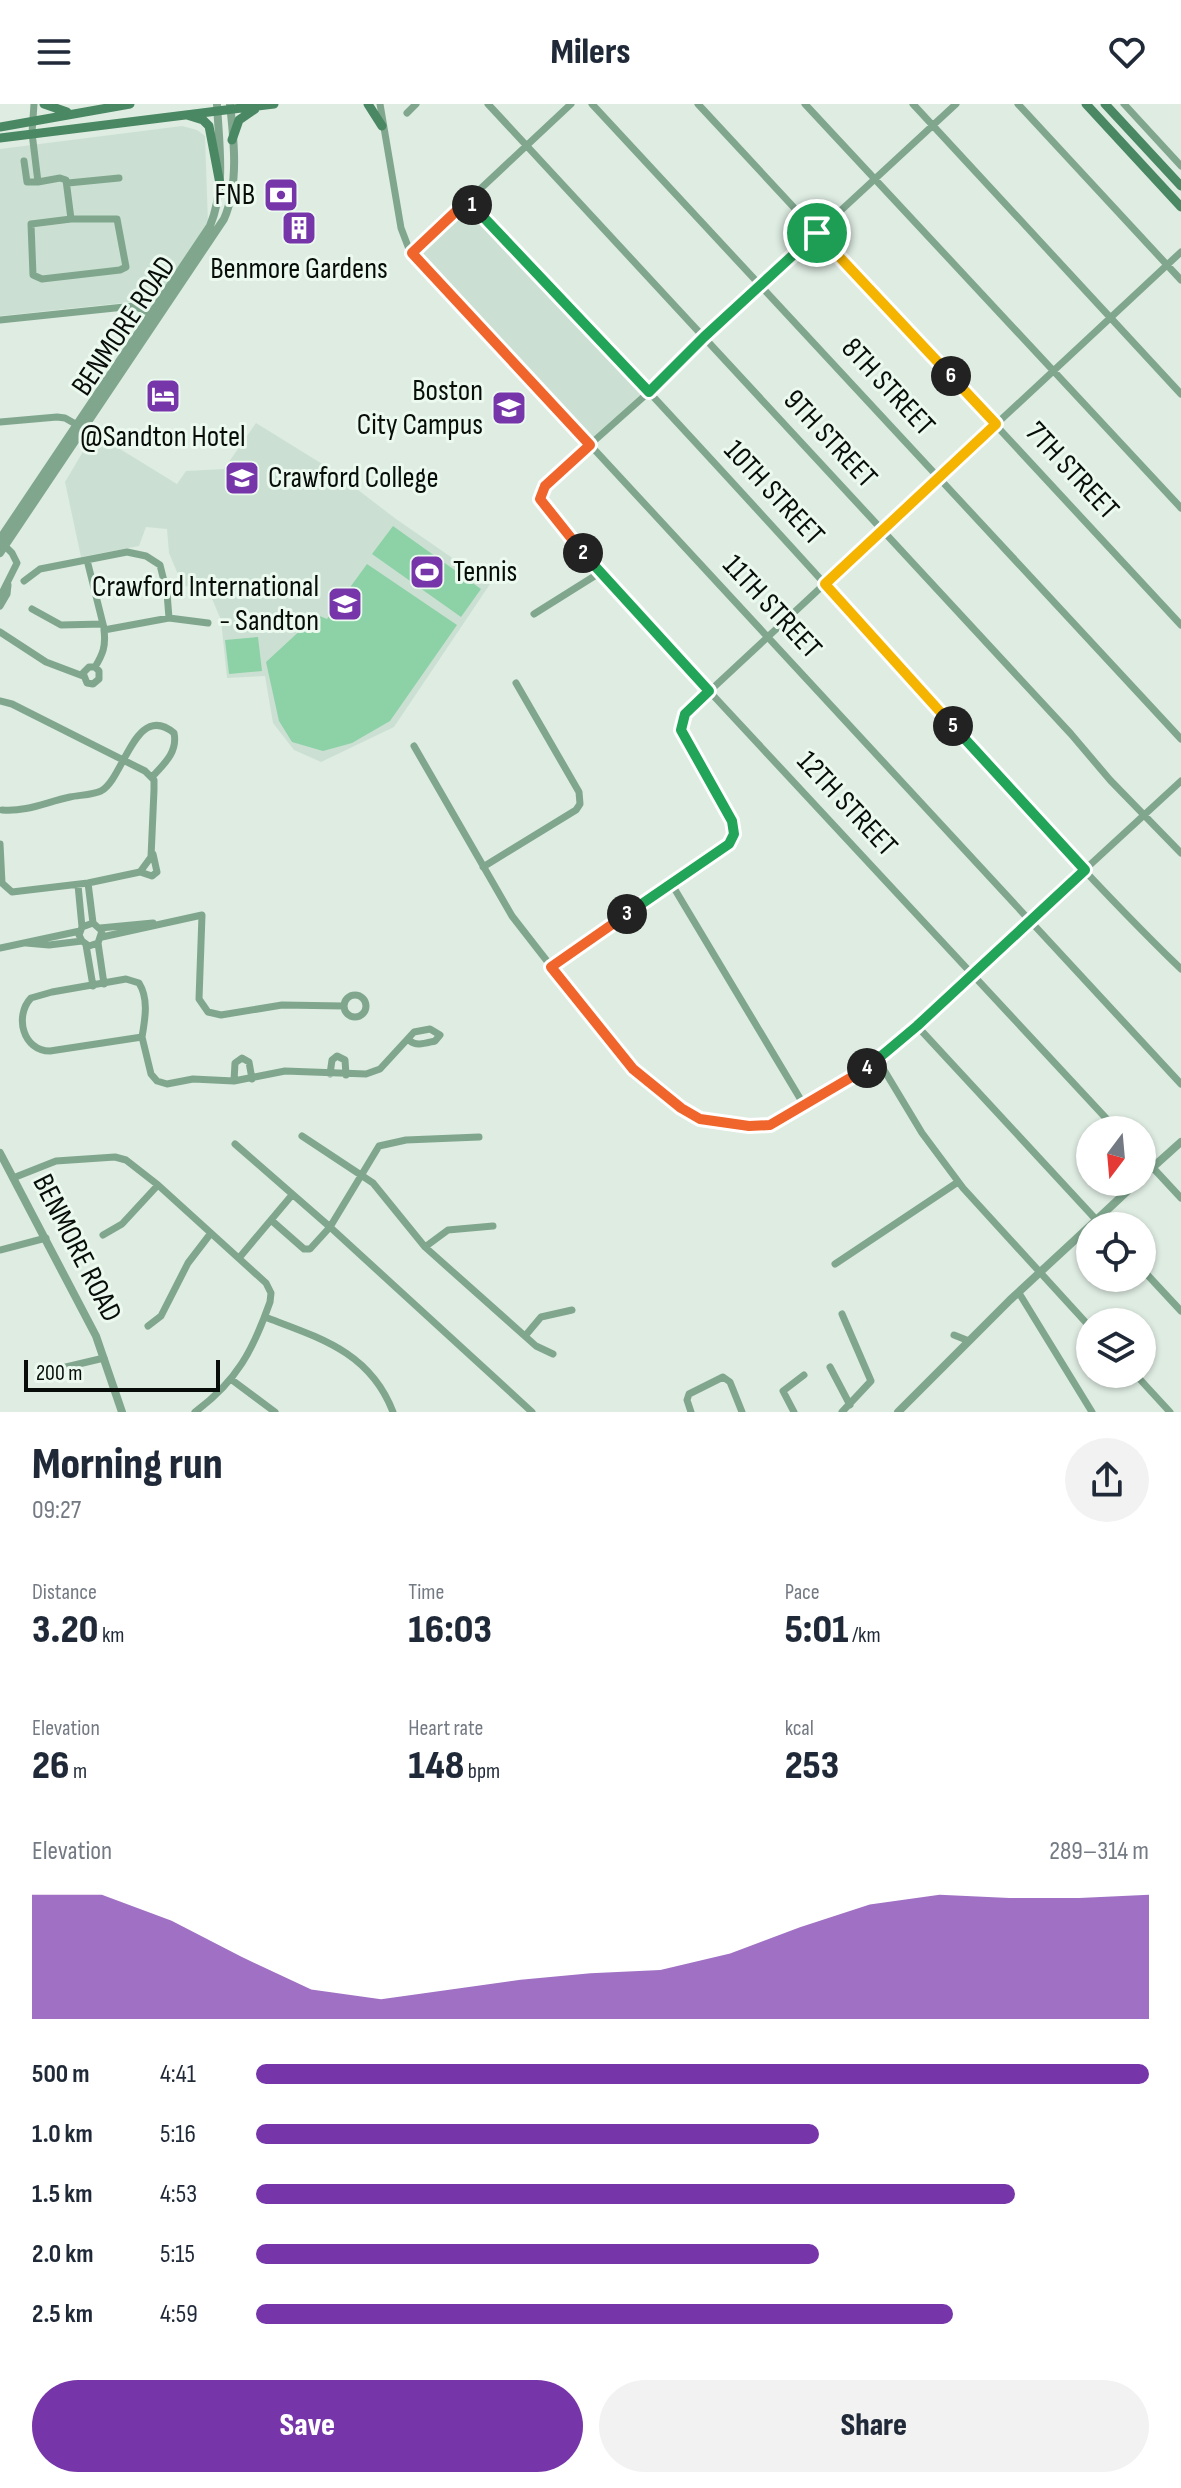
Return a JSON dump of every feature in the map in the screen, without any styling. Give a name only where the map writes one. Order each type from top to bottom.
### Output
[{"type":"main road","points":[[44,104],[73,113]]},
{"type":"main road","points":[[0,127],[130,104]]},
{"type":"main road","points":[[0,138],[217,107],[274,104]]},
{"type":"main road","points":[[368,104],[383,129]]},
{"type":"main road","points":[[1086,104],[1181,207]]},
{"type":"main road","points":[[1105,104],[1181,186]]},
{"type":"main road","points":[[232,140],[239,120],[262,106]]},
{"type":"main road","points":[[182,114],[198,118],[209,126],[220,184]]},
{"type":"street","points":[[34,104],[32,133],[38,182]]},
{"type":"street","name":"11TH STREET","points":[[377,104],[401,228],[412,253],[1181,1084]]},
{"type":"street","points":[[407,113],[416,104]]},
{"type":"street","name":"9TH STREET","points":[[488,104],[1144,815]]},
{"type":"street","points":[[412,253],[571,104]]},
{"type":"street","name":"8TH STREET","points":[[592,104],[1181,739]]},
{"type":"street","name":"7TH STREET","points":[[698,104],[1181,625]]},
{"type":"street","points":[[805,104],[1181,508]]},
{"type":"street","points":[[913,104],[1181,394]]},
{"type":"street","points":[[590,445],[956,104]]},
{"type":"street","points":[[1018,104],[1181,280]]},
{"type":"street","points":[[1124,104],[1181,166]]},
{"type":"street","name":"BENMORE ROAD","points":[[1,544],[156,315],[213,238],[226,214],[232,190],[230,106]]},
{"type":"street","name":"BENMORE ROAD","points":[[156,315],[215,215],[220,184],[217,107]]},
{"type":"street","points":[[24,161],[27,182],[60,178],[68,183],[119,178]]},
{"type":"street","points":[[68,183],[71,219]]},
{"type":"street","points":[[468,200],[649,392]]},
{"type":"street","points":[[71,219],[117,219],[126,267],[42,279],[35,277],[30,226],[34,222],[71,219]]},
{"type":"street","points":[[551,967],[729,844],[733,838],[735,829],[732,821],[683,736],[681,724],[685,714],[1181,252]]},
{"type":"street","points":[[0,320],[134,306],[156,315]]},
{"type":"street","name":"10TH STREET","points":[[649,392],[1085,870],[1181,969]]},
{"type":"street","points":[[0,422],[57,417],[80,427]]},
{"type":"street","name":"12TH STREET","points":[[590,445],[545,486],[540,499],[545,508],[709,691],[1104,1116]]},
{"type":"street","points":[[0,597],[17,563],[1,544]]},
{"type":"street","points":[[24,581],[40,569],[135,552],[157,562],[165,581],[169,618]]},
{"type":"street","points":[[87,560],[103,627],[105,649],[95,667]]},
{"type":"street","points":[[534,614],[601,572]]},
{"type":"street","points":[[0,606],[8,585]]},
{"type":"street","points":[[32,609],[61,625],[103,627],[169,618],[208,623]]},
{"type":"street","points":[[0,632],[46,662],[83,676],[87,683],[98,682],[100,674],[95,667]]},
{"type":"street","points":[[83,676],[87,668],[95,667]]},
{"type":"street","points":[[483,867],[576,810],[580,804],[579,792],[516,683]]},
{"type":"street","points":[[1,701],[152,777]]},
{"type":"street","points":[[0,844],[2,883],[12,892],[78,885],[140,872],[152,876],[158,867],[152,852],[152,777],[174,749],[175,737],[170,729],[151,728],[139,734],[114,778],[100,792],[29,809],[1,811]]},
{"type":"street","points":[[414,746],[519,926],[633,1069],[681,1108],[706,1120],[764,1126],[776,1122],[878,1060],[1181,781]]},
{"type":"street","points":[[1144,815],[1181,853]]},
{"type":"street","points":[[88,883],[100,940],[104,984]]},
{"type":"street","points":[[671,883],[804,1105]]},
{"type":"street","points":[[78,885],[81,929],[93,986]]},
{"type":"street","points":[[26,943],[84,943],[202,915],[199,999],[208,1012],[221,1015],[282,1005],[344,1006]]},
{"type":"street","points":[[0,948],[97,926],[159,924]]},
{"type":"street","points":[[142,1037],[42,1051],[25,1036],[23,1019],[26,1003],[42,994],[134,980],[142,986],[146,1008],[142,1037],[149,1070],[157,1081],[167,1084],[193,1079],[234,1081],[285,1071],[346,1075],[375,1072],[409,1040]]},
{"type":"street","points":[[917,1026],[1083,1212]]},
{"type":"street","points":[[330,1074],[332,1060],[337,1056],[345,1060],[346,1075]]},
{"type":"street","points":[[234,1081],[235,1063],[242,1058],[249,1062],[252,1079]]},
{"type":"street","points":[[878,1060],[922,1133],[958,1182],[1076,1312]]},
{"type":"street","points":[[302,1136],[380,1190],[425,1247],[541,1350],[553,1354]]},
{"type":"street","points":[[271,1220],[308,1250],[330,1227],[376,1149],[384,1143],[479,1137]]},
{"type":"street","points":[[1156,1164],[1181,1142]]},
{"type":"street","points":[[235,1144],[532,1412]]},
{"type":"street","name":"BENMORE ROAD","points":[[0,1153],[86,1315],[122,1412]]},
{"type":"street","points":[[13,1178],[51,1162],[115,1157],[134,1164],[266,1283],[271,1293],[265,1317],[246,1361],[232,1380],[195,1412]]},
{"type":"street","points":[[1156,1171],[1181,1198]]},
{"type":"street","points":[[835,1264],[958,1182]]},
{"type":"street","points":[[103,1235],[122,1224],[158,1185]]},
{"type":"street","points":[[239,1258],[292,1195]]},
{"type":"street","points":[[1108,1212],[1123,1196]]},
{"type":"street","points":[[425,1247],[448,1230],[493,1226]]},
{"type":"street","points":[[148,1326],[161,1316],[188,1263],[211,1233]]},
{"type":"street","points":[[0,1250],[46,1238]]},
{"type":"street","points":[[898,1412],[1040,1272],[1076,1241]]},
{"type":"street","points":[[1156,1284],[1181,1311]]},
{"type":"street","points":[[1019,1293],[1092,1412]]},
{"type":"street","points":[[525,1336],[541,1317],[572,1310]]},
{"type":"street","points":[[842,1314],[871,1378],[868,1387],[842,1412]]},
{"type":"street","points":[[265,1317],[339,1347],[379,1382],[393,1412]]},
{"type":"street","points":[[954,1335],[969,1341]]},
{"type":"street","points":[[49,1371],[104,1358]]},
{"type":"street","points":[[830,1367],[850,1405]]},
{"type":"street","points":[[794,1412],[783,1391],[804,1375]]},
{"type":"street","points":[[691,1412],[687,1400],[689,1394],[723,1377],[730,1382],[742,1412]]},
{"type":"street","points":[[232,1380],[275,1412]]},
{"type":"street","points":[[1148,1388],[1170,1412]]},
{"type":"shaded area","points":[[182,126],[205,136],[208,223],[160,299],[0,316],[0,149]]},
{"type":"shaded area","points":[[470,198],[650,395],[592,446],[413,253]]},
{"type":"shaded area","name":"Crawford International - Sandton","points":[[256,423],[332,470],[490,584],[394,727],[321,762],[294,750],[273,723],[265,676],[227,678],[221,620],[207,587],[183,586],[169,553],[167,529],[146,527],[139,546],[81,557],[65,482],[94,433],[177,484],[186,471],[224,469]]},
{"type":"green space","name":"Tennis","points":[[393,526],[481,589],[461,617],[372,554]]},
{"type":"green space","points":[[367,564],[457,625],[390,721],[352,743],[323,751],[292,742],[279,721],[266,662],[317,615],[327,619]]},
{"type":"green space","points":[[258,637],[262,671],[229,674],[225,640]]},
{"type":"place","name":"FNB","points":[[281,195]]},
{"type":"place","name":"Benmore Gardens","points":[[299,228]]},
{"type":"place","name":"@Sandton Hotel","points":[[163,396]]},
{"type":"place","name":"Boston City Campus","points":[[509,408]]},
{"type":"place","name":"Crawford College","points":[[242,478]]},
{"type":"place","name":"Tennis","points":[[427,572]]},
{"type":"place","name":"Crawford International - Sandton","points":[[345,604]]},
{"type":"route","points":[[468,200],[649,392],[817,233],[996,424],[825,584],[1085,870],[878,1060],[770,1125],[729,1124],[695,1117],[642,1078],[624,1060],[551,967],[732,840],[735,829],[732,821],[680,728],[685,714],[709,691],[540,501],[545,486],[590,445],[412,253],[468,200]]}]
